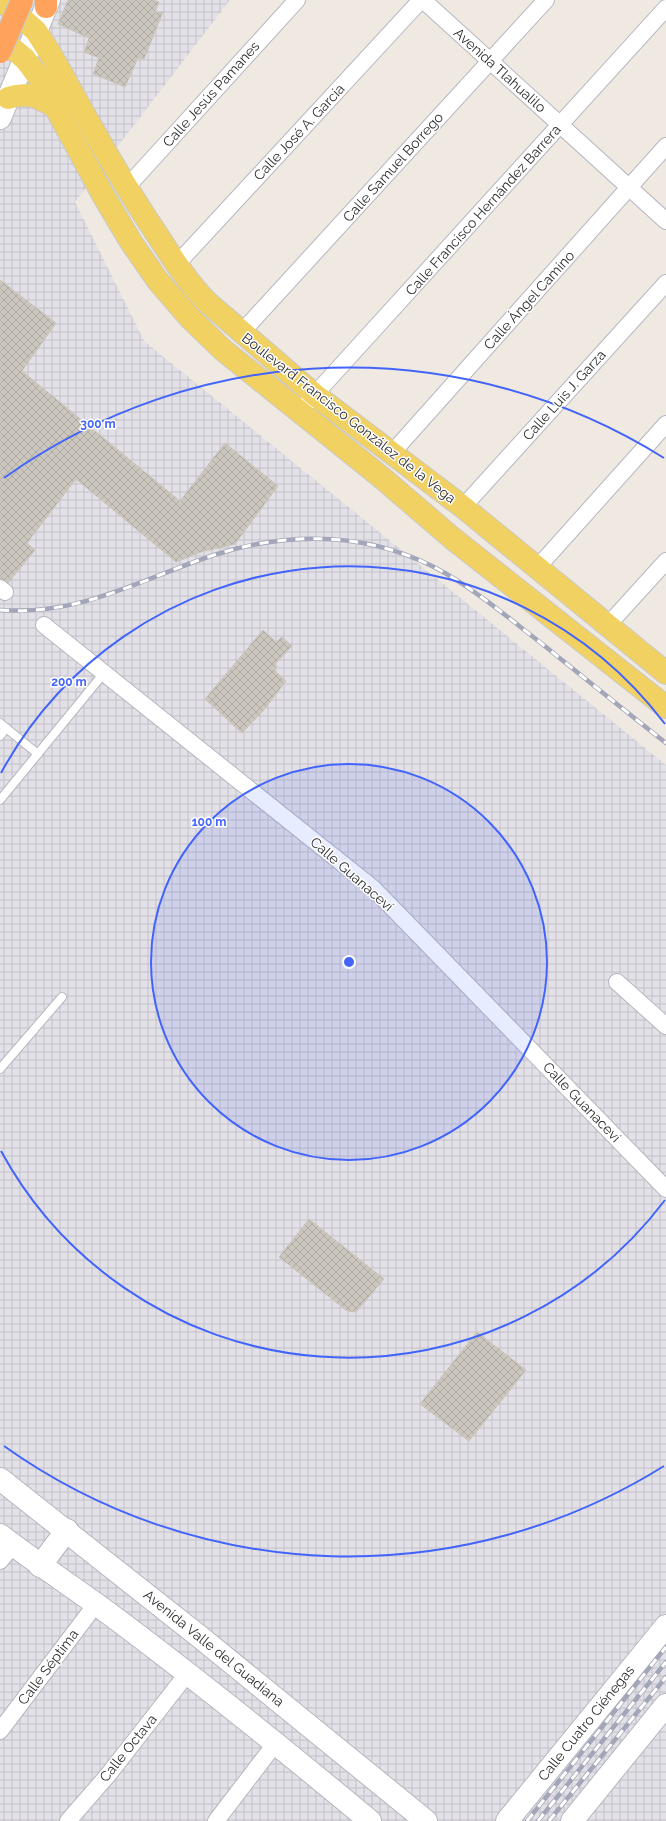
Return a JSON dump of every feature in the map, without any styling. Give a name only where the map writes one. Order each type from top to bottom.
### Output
[{"type":"highway","points":[[0,52],[22,0]]},
{"type":"main road","name":"Boulevard Francisco González de la Vega","points":[[1,0],[36,31],[50,52],[126,188],[197,292],[241,333],[315,395],[463,507],[666,673]]},
{"type":"main road","points":[[0,118],[47,2]]},
{"type":"main road","name":"Boulevard Francisco González de la Vega","points":[[0,38],[25,59],[40,79],[131,242],[158,280],[190,318],[223,350],[300,411],[452,538],[666,707]]},
{"type":"main road","points":[[8,98],[30,95],[54,106]]},
{"type":"main road","name":"Avenida Valle del Guadiana","points":[[0,1479],[67,1530],[426,1821]]},
{"type":"main road","points":[[40,1566],[67,1530]]},
{"type":"main road","points":[[4,1547],[40,1566],[96,1604],[275,1744],[359,1818]]},
{"type":"main road","name":"Calle Cuatro Ciénegas","points":[[507,1821],[666,1626]]},
{"type":"main road","points":[[572,1821],[666,1705]]},
{"type":"street","name":"Calle Jesús Pamanes","points":[[126,188],[297,0]]},
{"type":"street","name":"Avenida Tlahualilo","points":[[422,0],[666,221]]},
{"type":"street","name":"Calle José A. García","points":[[177,264],[422,0]]},
{"type":"street","name":"Calle Samuel Borrego","points":[[241,333],[546,0]]},
{"type":"street","name":"Calle Francisco Hernández Barrera","points":[[300,411],[666,8]]},
{"type":"street","name":"Calle Ángel Camino","points":[[392,453],[666,146]]},
{"type":"street","name":"Calle Luis J. Garza","points":[[463,507],[666,283]]},
{"type":"street","points":[[537,568],[666,424]]},
{"type":"street","points":[[608,625],[666,561]]},
{"type":"street","name":"Calle Guanaceví","points":[[44,625],[373,888],[663,1181]]},
{"type":"street","points":[[616,982],[666,1026]]},
{"type":"street","name":"Calle Séptima","points":[[0,1731],[96,1604]]},
{"type":"street","name":"Calle Octava","points":[[68,1821],[187,1674]]},
{"type":"street","points":[[216,1821],[275,1744]]},
{"type":"lane","points":[[0,800],[104,673]]},
{"type":"lane","points":[[0,736],[3,726],[38,754]]},
{"type":"lane","points":[[0,1069],[62,997]]},
{"type":"shaded area","points":[[0,0],[230,0],[75,202],[144,341],[666,765],[666,1821],[0,1821]]},
{"type":"building","points":[[68,0],[152,0],[159,2],[155,12],[163,12],[144,59],[138,58],[125,87],[93,74],[99,58],[84,52],[89,38],[58,24]]},
{"type":"building","points":[[0,280],[56,323],[22,371],[180,501],[225,443],[278,486],[235,544],[201,552],[176,562],[76,479],[27,543],[35,550],[8,583],[0,579]]},
{"type":"building","points":[[263,630],[276,642],[282,637],[292,646],[275,664],[277,666],[274,670],[286,681],[263,711],[242,733],[205,699]]},
{"type":"building","points":[[309,1219],[384,1279],[356,1312],[347,1311],[279,1257]]},
{"type":"building","points":[[477,1332],[526,1370],[469,1441],[420,1404]]},
{"type":"railway","points":[[0,610],[29,610],[84,602],[136,585],[187,564],[243,547],[302,539],[332,539],[361,543],[390,549],[418,559],[458,581],[541,643],[666,743]]},
{"type":"railway","points":[[527,1821],[666,1647]]},
{"type":"railway","points":[[538,1821],[666,1662]]},
{"type":"railway","points":[[549,1821],[666,1677]]}]
